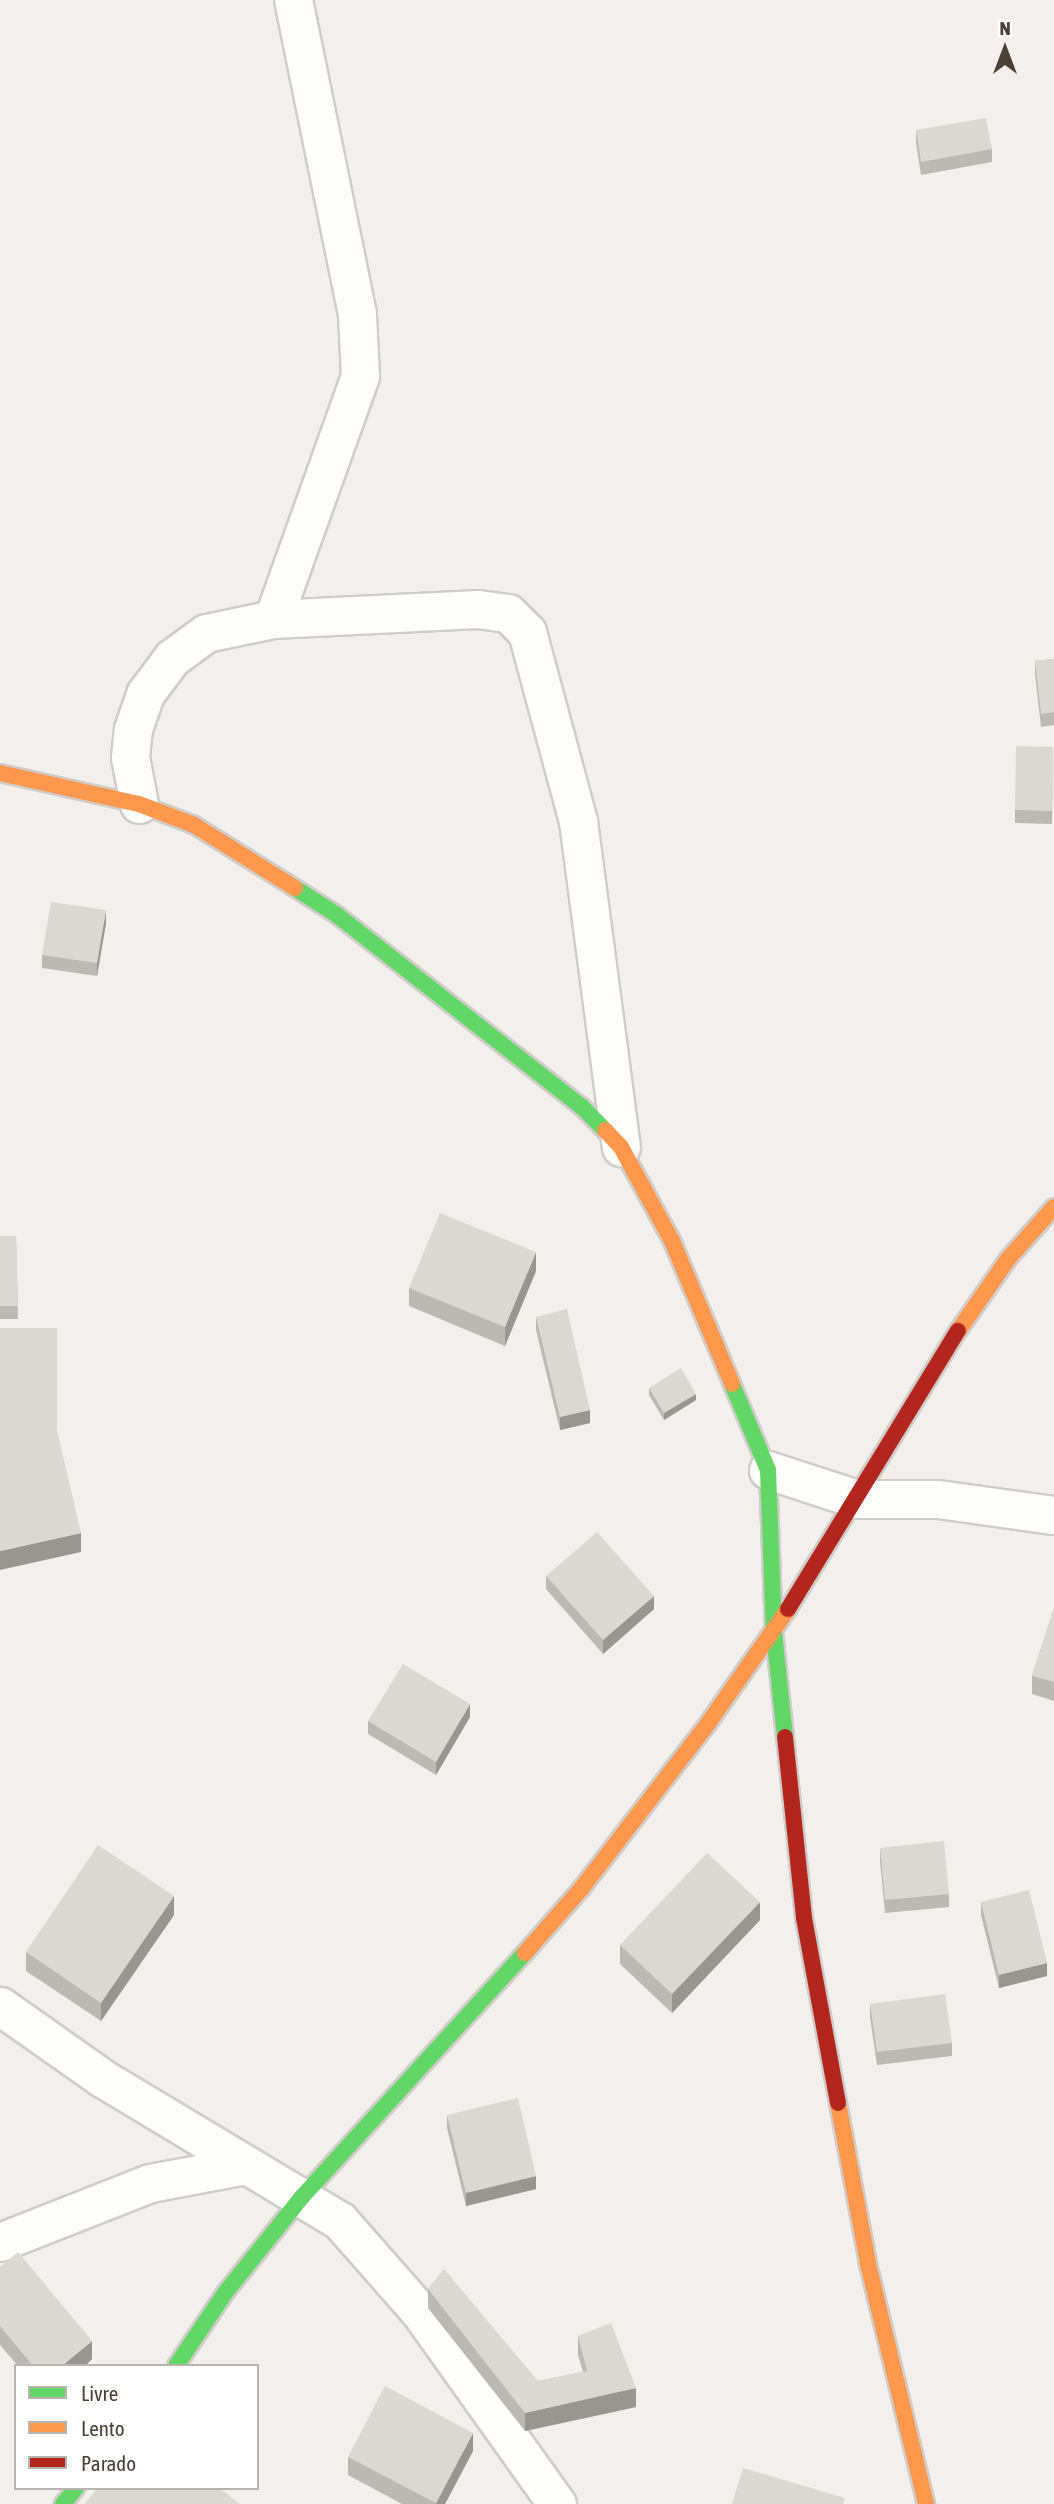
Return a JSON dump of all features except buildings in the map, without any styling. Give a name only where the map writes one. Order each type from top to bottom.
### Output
[{"type":"street","points":[[273,619],[360,376],[357,314],[293,0]]},
{"type":"street","points":[[139,804],[131,757],[133,729],[145,694],[172,658],[206,633],[273,619],[478,609],[508,613],[527,632],[578,821],[621,1147]]},
{"type":"street","points":[[0,773],[139,804],[194,825],[337,915],[507,1045],[581,1106],[621,1147],[672,1241],[768,1470],[774,1632],[804,1918],[839,2122],[926,2504]]},
{"type":"street","points":[[177,2364],[225,2293],[302,2197],[429,2062],[581,1889],[774,1632],[952,1339],[1008,1258],[1054,1207]]},
{"type":"street","points":[[768,1470],[857,1499],[938,1499],[1054,1515]]},
{"type":"street","points":[[0,2006],[241,2166],[302,2197],[340,2221],[420,2312],[557,2504]]},
{"type":"street","points":[[0,2242],[150,2183],[241,2166]]},
{"type":"street","points":[[63,2504],[74,2490]]},
{"type":"traffic: fast","points":[[295,888],[337,915],[581,1106],[605,1130]]},
{"type":"traffic: fast","points":[[732,1384],[768,1470],[774,1632],[785,1737]]},
{"type":"traffic: fast","points":[[177,2364],[225,2293],[302,2197],[525,1953]]},
{"type":"traffic: fast","points":[[63,2504],[74,2490]]},
{"type":"traffic: slow","points":[[0,773],[139,804],[194,825],[295,888]]},
{"type":"traffic: slow","points":[[605,1130],[621,1147],[672,1241],[732,1384]]},
{"type":"traffic: slow","points":[[958,1331],[1008,1259],[1054,1207]]},
{"type":"traffic: slow","points":[[525,1953],[581,1889],[709,1722],[788,1609]]},
{"type":"traffic: slow","points":[[838,2103],[868,2264],[926,2504]]},
{"type":"traffic: jam","points":[[788,1609],[958,1331]]},
{"type":"traffic: jam","points":[[785,1737],[804,1918],[838,2103]]}]
